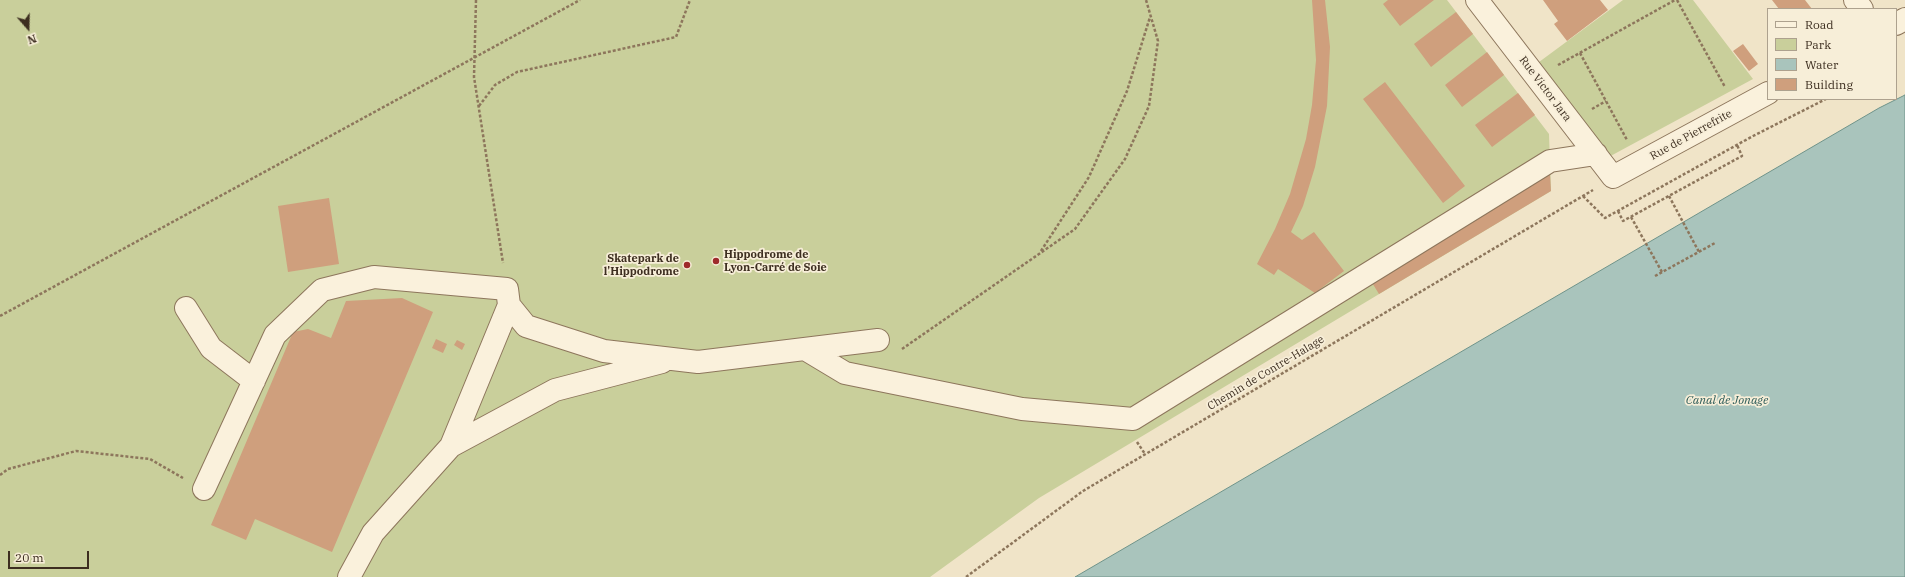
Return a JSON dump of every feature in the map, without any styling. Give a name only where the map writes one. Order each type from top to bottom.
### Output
[{"type":"street","name":"Rue Victor Jara","points":[[1477,0],[1614,177]]},
{"type":"street","points":[[1855,0],[1861,8]]},
{"type":"street","name":"Rue de Pierrefrite","points":[[1614,177],[1767,94]]},
{"type":"street","points":[[805,349],[845,373],[1022,409],[1133,419],[1550,161],[1596,154]]},
{"type":"street","points":[[204,489],[275,334],[322,290],[374,277],[508,297],[526,326],[604,351],[698,362],[878,340]]},
{"type":"street","points":[[451,446],[508,297]]},
{"type":"street","points":[[186,308],[211,348],[254,381]]},
{"type":"street","points":[[349,577],[373,533],[451,446],[555,390],[674,359]]},
{"type":"path","points":[[476,0],[474,77],[508,297]]},
{"type":"path","points":[[0,316],[580,0]]},
{"type":"path","points":[[479,106],[494,85],[517,72],[676,38],[690,0]]},
{"type":"path","points":[[901,349],[1075,229],[1125,158],[1149,106],[1158,42],[1146,0]]},
{"type":"path","points":[[1536,77],[1676,0],[1753,136]]},
{"type":"path","points":[[1040,253],[1089,177],[1127,91],[1150,16]]},
{"type":"path","points":[[1580,53],[1639,163]]},
{"type":"path","points":[[1737,146],[1742,156],[1623,221],[1618,211],[1753,136],[1824,100]]},
{"type":"path","name":"Chemin de Contre-Halage","points":[[966,577],[1083,490],[1583,196],[1605,218],[1618,211]]},
{"type":"path","points":[[1669,196],[1699,252]]},
{"type":"path","points":[[1631,216],[1662,272]]},
{"type":"path","points":[[1655,276],[1714,243]]},
{"type":"path","points":[[0,475],[8,469],[76,450],[150,459],[204,489]]},
{"type":"green space","name":"Hippodrome de Lyon-Carré de Soie","points":[[0,0],[1447,0],[1549,134],[1551,191],[1039,498],[930,577],[0,577]]},
{"type":"green space","points":[[1623,0],[1693,0],[1753,79],[1605,159],[1535,65]]},
{"type":"water","name":"Canal de Jonage","points":[[1905,95],[1905,577],[1075,577],[1879,108]]},
{"type":"building","points":[[1312,0],[1325,0],[1330,47],[1327,106],[1315,167],[1303,206],[1291,232],[1302,240],[1314,232],[1344,271],[1315,293],[1278,269],[1274,275],[1257,264],[1275,229],[1290,194],[1306,139],[1312,105],[1316,60]]},
{"type":"building","points":[[1388,0],[1434,0],[1400,26],[1383,4]]},
{"type":"building","points":[[1543,0],[1600,0],[1608,10],[1567,41],[1554,24],[1558,21]]},
{"type":"building","points":[[1772,0],[1805,0],[1811,8],[1778,8]]},
{"type":"building","points":[[1456,12],[1473,34],[1431,67],[1414,44]]},
{"type":"building","points":[[1743,44],[1758,64],[1749,71],[1733,51]]},
{"type":"building","points":[[1487,52],[1504,75],[1462,107],[1445,85]]},
{"type":"building","points":[[1385,82],[1465,186],[1443,203],[1363,99]]},
{"type":"building","points":[[1518,93],[1535,115],[1492,147],[1475,125]]},
{"type":"building","points":[[1550,174],[1551,191],[1379,294],[1371,281]]},
{"type":"building","points":[[329,198],[339,264],[288,272],[278,206]]},
{"type":"building","points":[[402,298],[433,312],[332,552],[255,519],[246,540],[211,525],[293,332],[308,329],[331,338],[346,301]]},
{"type":"building","points":[[436,339],[447,344],[443,353],[432,348]]},
{"type":"building","points":[[457,340],[465,344],[462,350],[454,345]]},
{"type":"place","name":"Hippodrome de Lyon-Carré de Soie","points":[[716,261]]},
{"type":"place","name":"Skatepark de l'Hippodrome","points":[[687,265]]}]
